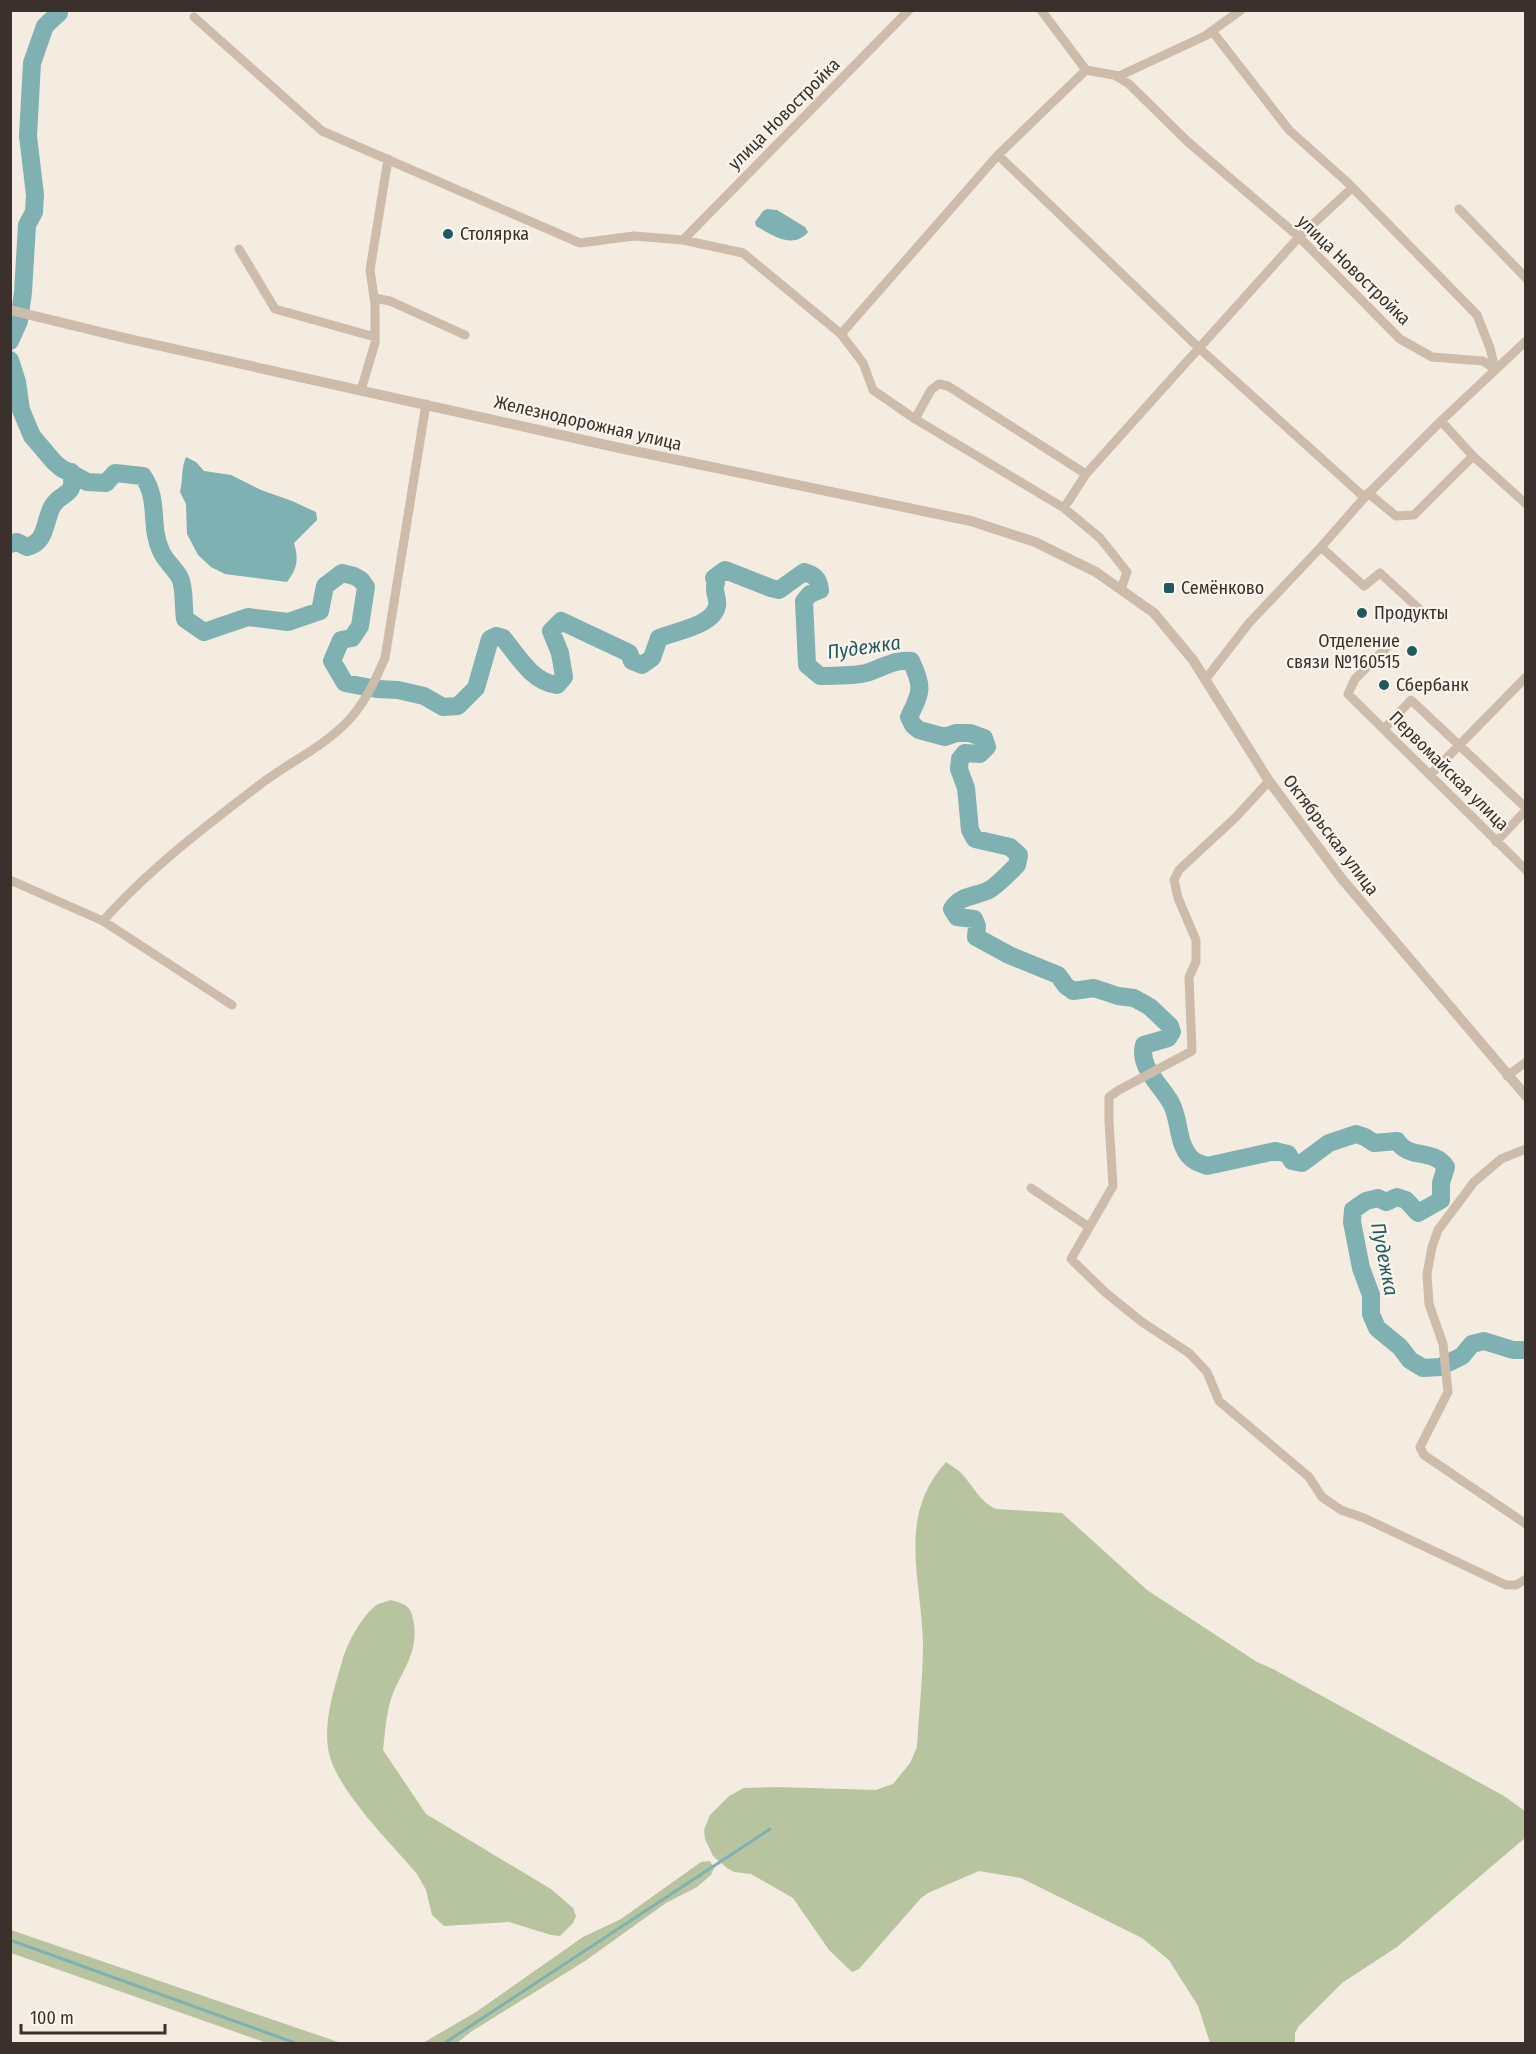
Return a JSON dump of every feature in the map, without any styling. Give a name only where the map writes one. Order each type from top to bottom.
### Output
[{"type":"street","name":"улица Новостройка","points":[[683,240],[909,10]]},
{"type":"street","points":[[841,334],[998,155],[1086,70],[1041,10]]},
{"type":"street","points":[[1116,75],[1126,73],[1212,31],[1241,10]]},
{"type":"street","points":[[194,17],[322,130],[580,243],[634,236],[683,240],[743,253],[841,334],[863,363],[873,390],[915,419],[1064,508],[1100,538],[1127,572],[1121,589]]},
{"type":"street","points":[[1212,31],[1289,130],[1352,188],[1477,315],[1490,348],[1495,369]]},
{"type":"street","name":"улица Новостройка","points":[[1086,70],[1116,75],[1129,84],[1188,142],[1299,237],[1400,339],[1432,357],[1483,361],[1495,369]]},
{"type":"street","points":[[998,155],[1199,348],[1366,495],[1396,516],[1414,515],[1473,456]]},
{"type":"street","points":[[361,390],[375,336],[374,298],[370,270],[388,159]]},
{"type":"street","points":[[1064,508],[1086,474],[1199,348],[1299,237],[1352,188]]},
{"type":"street","points":[[1459,209],[1526,278]]},
{"type":"street","points":[[239,249],[275,309],[375,336]]},
{"type":"street","points":[[374,298],[390,301],[465,335]]},
{"type":"street","name":"Железнодорожная улица","points":[[10,310],[129,339],[627,449],[971,521],[1035,542],[1096,572],[1121,589]]},
{"type":"street","points":[[1205,680],[1249,623],[1321,547],[1366,495],[1495,369],[1526,342]]},
{"type":"street","points":[[915,419],[932,390],[939,384],[948,386],[1086,474]]},
{"type":"street","points":[[103,921],[124,897],[200,833],[263,783],[321,744],[348,721],[367,697],[385,658],[426,404]]},
{"type":"street","points":[[1441,421],[1473,456],[1526,504]]},
{"type":"street","points":[[1321,547],[1364,586],[1380,573],[1428,617]]},
{"type":"street","name":"Октябрьская улица","points":[[1121,589],[1154,613],[1186,651],[1269,781],[1342,879],[1526,1096]]},
{"type":"street","name":"Первомайская улица","points":[[1392,642],[1355,679],[1348,694],[1526,870]]},
{"type":"street","points":[[1430,775],[1526,677]]},
{"type":"street","points":[[1384,729],[1411,700],[1526,809],[1496,842]]},
{"type":"street","points":[[1269,781],[1236,817],[1179,870],[1174,880],[1178,898],[1196,940],[1196,962],[1190,977],[1192,1051],[1109,1097],[1108,1121],[1113,1186],[1071,1259],[1106,1293],[1142,1322],[1190,1353],[1208,1372],[1219,1401],[1309,1477],[1322,1497],[1341,1510],[1364,1518],[1506,1585],[1516,1585],[1526,1579]]},
{"type":"street","points":[[10,880],[103,921],[232,1005]]},
{"type":"street","points":[[1507,1076],[1526,1062]]},
{"type":"street","points":[[1526,1149],[1501,1159],[1474,1182],[1438,1230],[1427,1274],[1429,1304],[1443,1344],[1448,1392],[1420,1447],[1424,1455],[1526,1524]]},
{"type":"street","points":[[1031,1188],[1089,1227]]},
{"type":"green space","points":[[946,1462],[960,1472],[981,1498],[996,1509],[1062,1513],[1147,1590],[1257,1662],[1504,1796],[1525,1811],[1525,1838],[1397,1947],[1342,1983],[1299,2026],[1295,2033],[1295,2043],[1210,2043],[1198,2006],[1169,1960],[1142,1938],[1021,1878],[979,1871],[921,1898],[859,1969],[852,1972],[829,1950],[793,1898],[751,1874],[734,1872],[727,1868],[713,1856],[705,1839],[704,1830],[710,1815],[729,1796],[744,1788],[876,1790],[893,1784],[910,1763],[917,1747],[923,1655],[916,1570],[917,1525],[921,1504],[931,1483]]},
{"type":"green space","points":[[391,1600],[405,1605],[410,1610],[415,1635],[411,1655],[389,1705],[383,1750],[426,1814],[551,1889],[573,1908],[576,1916],[573,1923],[560,1936],[509,1922],[444,1926],[432,1915],[426,1890],[417,1874],[365,1814],[340,1780],[332,1763],[327,1737],[330,1704],[336,1682],[344,1655],[359,1625],[376,1606]]},
{"type":"green space","points":[[710,1861],[714,1868],[711,1875],[697,1887],[666,1903],[585,1961],[472,2031],[457,2043],[423,2043],[476,2012],[583,1937],[621,1919],[701,1862]]},
{"type":"green space","points":[[11,1930],[341,2043],[267,2043],[11,1953]]},
{"type":"water","points":[[767,209],[777,210],[805,227],[808,232],[796,240],[789,240],[782,239],[756,226],[755,222]]},
{"type":"water","points":[[186,457],[196,462],[204,471],[231,475],[316,512],[317,520],[294,543],[296,564],[287,582],[225,574],[211,567],[198,555],[187,534],[186,504],[180,492]]},
{"type":"waterway","name":"Пудежка","points":[[10,341],[19,321],[27,225],[34,212],[35,195],[28,136],[32,63],[45,26],[59,13],[58,10]]},
{"type":"waterway","name":"Пудежка","points":[[10,360],[17,382],[21,410],[32,436],[54,462],[87,482],[106,483],[115,473],[143,476],[153,504],[157,542],[163,555],[182,582],[185,619],[204,632],[248,617],[288,622],[320,611],[325,586],[342,573],[361,580],[366,587],[360,626],[352,638],[341,640],[332,661],[345,683],[424,696],[443,707],[458,706],[476,688],[490,639],[496,636],[503,638],[533,674],[548,683],[557,685],[564,677],[560,653],[551,631],[561,621],[629,653],[632,661],[642,665],[652,658],[659,638],[701,623],[714,613],[717,606],[714,578],[725,570],[779,590],[804,572],[814,576],[819,583],[820,590],[810,594],[804,601],[807,665],[820,676],[845,676],[863,674],[895,662],[911,661],[919,684],[916,702],[909,717],[913,725],[919,730],[945,737],[956,733],[970,733],[984,738],[987,747],[980,754],[965,753],[960,759],[959,769],[966,788],[970,830],[975,839],[1010,847],[1019,855],[1017,865],[994,887],[959,901],[952,909],[957,917],[974,919],[977,926],[976,937],[1009,955],[1058,975],[1073,991],[1094,988],[1118,996],[1134,998],[1150,1007],[1170,1026],[1172,1032],[1168,1038],[1144,1045],[1144,1061],[1171,1103],[1183,1145],[1196,1162],[1207,1166],[1275,1151],[1288,1154],[1292,1161],[1302,1163],[1329,1143],[1356,1134],[1374,1143],[1397,1141],[1408,1150],[1441,1161],[1446,1167],[1441,1183],[1441,1200],[1418,1213],[1406,1200],[1397,1197],[1386,1202],[1378,1198],[1366,1201],[1353,1210],[1352,1222],[1361,1268],[1371,1295],[1371,1314],[1377,1328],[1400,1347],[1410,1360],[1423,1368],[1440,1367],[1462,1356],[1472,1344],[1484,1341],[1513,1350],[1526,1350]]},
{"type":"waterway","points":[[10,544],[17,542],[27,547],[38,541],[55,502],[72,486],[71,472]]},
{"type":"waterway","points":[[443,2044],[770,1829]]},
{"type":"waterway","points":[[10,1940],[298,2044]]},
{"type":"place","name":"Столярка","points":[[448,234]]},
{"type":"place","name":"Семёнково","points":[[1169,588]]},
{"type":"place","name":"Продукты","points":[[1362,613]]},
{"type":"place","name":"Отделение связи №160515","points":[[1412,651]]},
{"type":"place","name":"Сбербанк","points":[[1384,685]]}]
